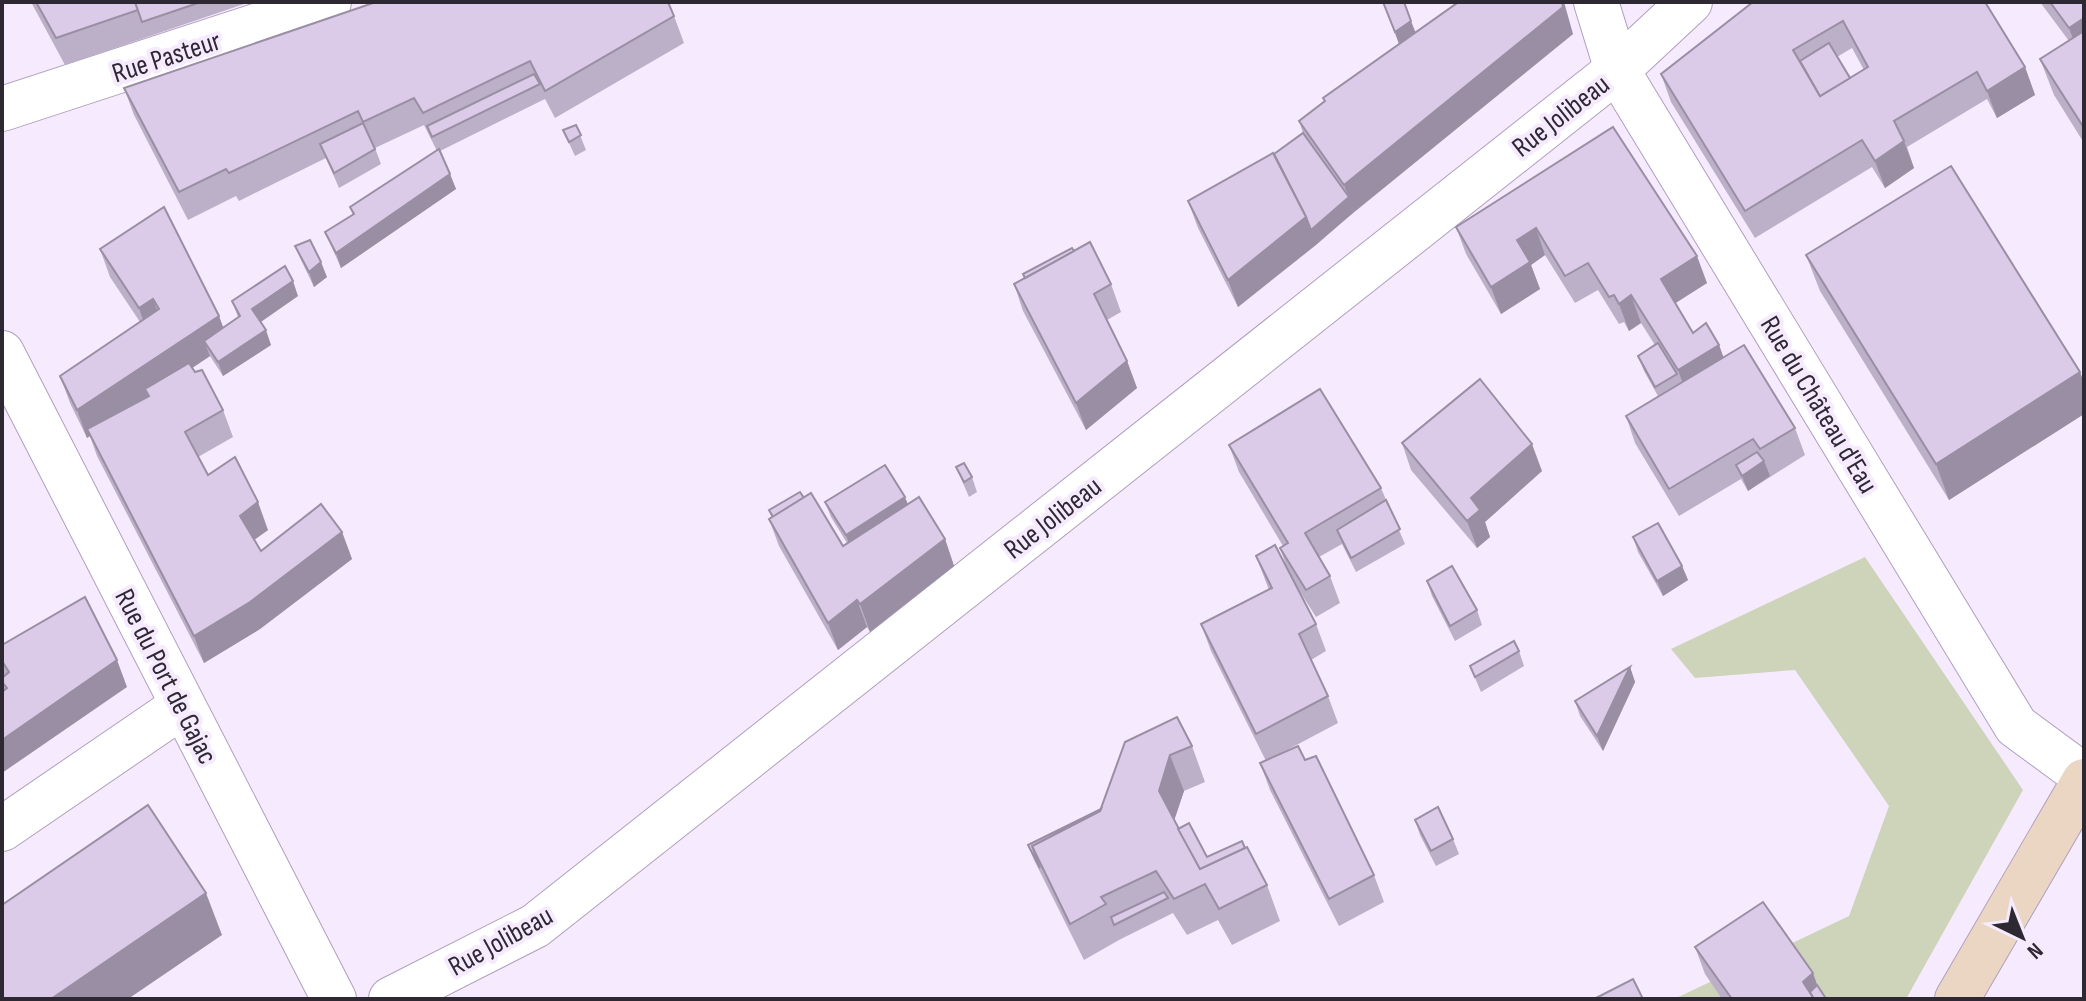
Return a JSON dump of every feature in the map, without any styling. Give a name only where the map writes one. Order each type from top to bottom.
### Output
[{"type":"street","name":"Rue Pasteur","points":[[2,109],[329,2]]},
{"type":"street","name":"Rue du Château d'Eau","points":[[1596,2],[1617,70],[2016,726],[2084,779]]},
{"type":"street","name":"Rue Jolibeau","points":[[391,999],[535,926],[1617,70],[1690,2]]},
{"type":"street","name":"Rue du Port de Gajac","points":[[2,353],[334,999]]},
{"type":"street","points":[[2,829],[182,706]]},
{"type":"street","points":[[1957,999],[2084,779]]},
{"type":"green space","points":[[1865,557],[2023,790],[1906,999],[1674,999],[1849,916],[1889,806],[1795,670],[1695,678],[1671,649]]},
{"type":"building","points":[[36,2],[135,2],[138,10],[56,38]]},
{"type":"building","points":[[135,2],[201,2],[142,22]]},
{"type":"building","points":[[376,2],[668,2],[674,16],[545,91],[530,61],[423,113],[414,98],[363,122],[358,111],[229,173],[226,169],[179,192],[124,88]]},
{"type":"building","points":[[1383,2],[1404,2],[1411,21],[1395,32]]},
{"type":"building","points":[[1456,2],[1562,2],[1563,7],[1344,185],[1299,121],[1325,101],[1323,98]]},
{"type":"building","points":[[1753,2],[1985,2],[2025,67],[1987,91],[1977,72],[1894,121],[1904,141],[1875,161],[1862,140],[1745,211],[1661,74]],"holes":[[[1843,21],[1868,67],[1820,96],[1793,50]]]},
{"type":"building","points":[[2050,2],[2084,2],[2084,18],[2069,28]]},
{"type":"building","points":[[2084,31],[2084,128],[2040,59]]},
{"type":"building","points":[[1829,43],[1850,78],[1820,96],[1800,61]]},
{"type":"building","points":[[534,74],[540,84],[432,137],[427,126]]},
{"type":"building","points":[[363,123],[375,149],[334,173],[320,144]]},
{"type":"building","points":[[576,125],[581,135],[569,142],[563,130]]},
{"type":"building","points":[[1613,127],[1697,256],[1661,279],[1693,333],[1706,323],[1719,345],[1678,370],[1631,295],[1619,304],[1614,295],[1609,297],[1588,263],[1565,276],[1536,228],[1517,240],[1530,262],[1491,287],[1456,227]]},
{"type":"building","points":[[1303,133],[1349,197],[1311,230],[1274,154]]},
{"type":"building","points":[[439,149],[450,174],[336,253],[325,232],[354,214],[350,207]]},
{"type":"building","points":[[1273,153],[1306,217],[1228,280],[1188,201]]},
{"type":"building","points":[[1951,166],[2080,372],[1936,464],[1806,255]]},
{"type":"building","points":[[164,207],[219,316],[77,410],[60,376],[159,309],[153,299],[139,308],[100,249]]},
{"type":"building","points":[[310,240],[321,262],[309,272],[295,246]]},
{"type":"building","points":[[1090,242],[1111,284],[1094,294],[1127,361],[1076,403],[1014,284]]},
{"type":"building","points":[[1072,248],[1074,251],[1025,278],[1023,274]]},
{"type":"building","points":[[285,266],[293,281],[252,309],[266,330],[218,362],[204,341],[240,316],[232,301]]},
{"type":"building","points":[[1658,343],[1677,374],[1655,387],[1638,356]]},
{"type":"building","points":[[1744,345],[1795,428],[1760,449],[1753,439],[1669,489],[1626,416]]},
{"type":"building","points":[[189,363],[195,372],[202,370],[223,410],[185,432],[208,475],[235,457],[258,502],[240,516],[261,551],[321,504],[342,532],[250,602],[194,636],[87,429],[149,396],[145,389]]},
{"type":"building","points":[[1480,379],[1532,444],[1471,498],[1480,510],[1467,521],[1402,443]]},
{"type":"building","points":[[1320,389],[1381,488],[1305,533],[1330,576],[1306,590],[1280,548],[1288,543],[1229,445]]},
{"type":"building","points":[[1757,452],[1764,461],[1742,476],[1736,465]]},
{"type":"building","points":[[964,463],[972,477],[964,482],[956,467]]},
{"type":"building","points":[[885,465],[905,497],[846,535],[825,502]]},
{"type":"building","points":[[800,492],[804,498],[773,517],[769,510]]},
{"type":"building","points":[[811,493],[843,546],[919,497],[945,539],[860,604],[857,600],[828,623],[769,519]]},
{"type":"building","points":[[1386,500],[1400,529],[1351,558],[1337,530]]},
{"type":"building","points":[[1658,523],[1682,566],[1657,581],[1633,537]]},
{"type":"building","points":[[1275,545],[1316,624],[1299,634],[1328,696],[1256,734],[1201,624],[1272,588],[1256,556]]},
{"type":"building","points":[[1452,566],[1477,610],[1450,626],[1427,581]]},
{"type":"building","points":[[85,597],[117,660],[2,740],[2,692],[7,688],[2,678],[9,672],[2,661],[2,645]]},
{"type":"building","points":[[1514,641],[1519,651],[1475,677],[1470,666]]},
{"type":"building","points":[[1630,667],[1624,679],[1597,736],[1575,701]]},
{"type":"building","points":[[1177,717],[1192,746],[1170,755],[1159,791],[1200,869],[1247,847],[1267,885],[1219,909],[1205,884],[1174,899],[1156,871],[1101,897],[1106,904],[1070,924],[1032,846],[1100,811],[1125,742]]},
{"type":"building","points":[[1298,746],[1305,760],[1316,756],[1374,875],[1329,899],[1260,763]]},
{"type":"building","points":[[148,805],[206,893],[51,999],[2,999],[2,905]]},
{"type":"building","points":[[1438,807],[1453,839],[1431,851],[1415,820]]},
{"type":"building","points":[[1101,809],[1032,846],[1040,868],[1028,845]]},
{"type":"building","points":[[1189,823],[1207,857],[1242,841],[1245,848],[1200,869],[1178,829]]},
{"type":"building","points":[[1164,892],[1168,898],[1114,925],[1111,917]]},
{"type":"building","points":[[1763,902],[1813,973],[1803,982],[1814,999],[1732,999],[1695,947]]},
{"type":"building","points":[[1633,979],[1643,999],[1594,999]]},
{"type":"building","points":[[1817,985],[1825,997],[1823,999],[1814,999],[1810,992]]}]
